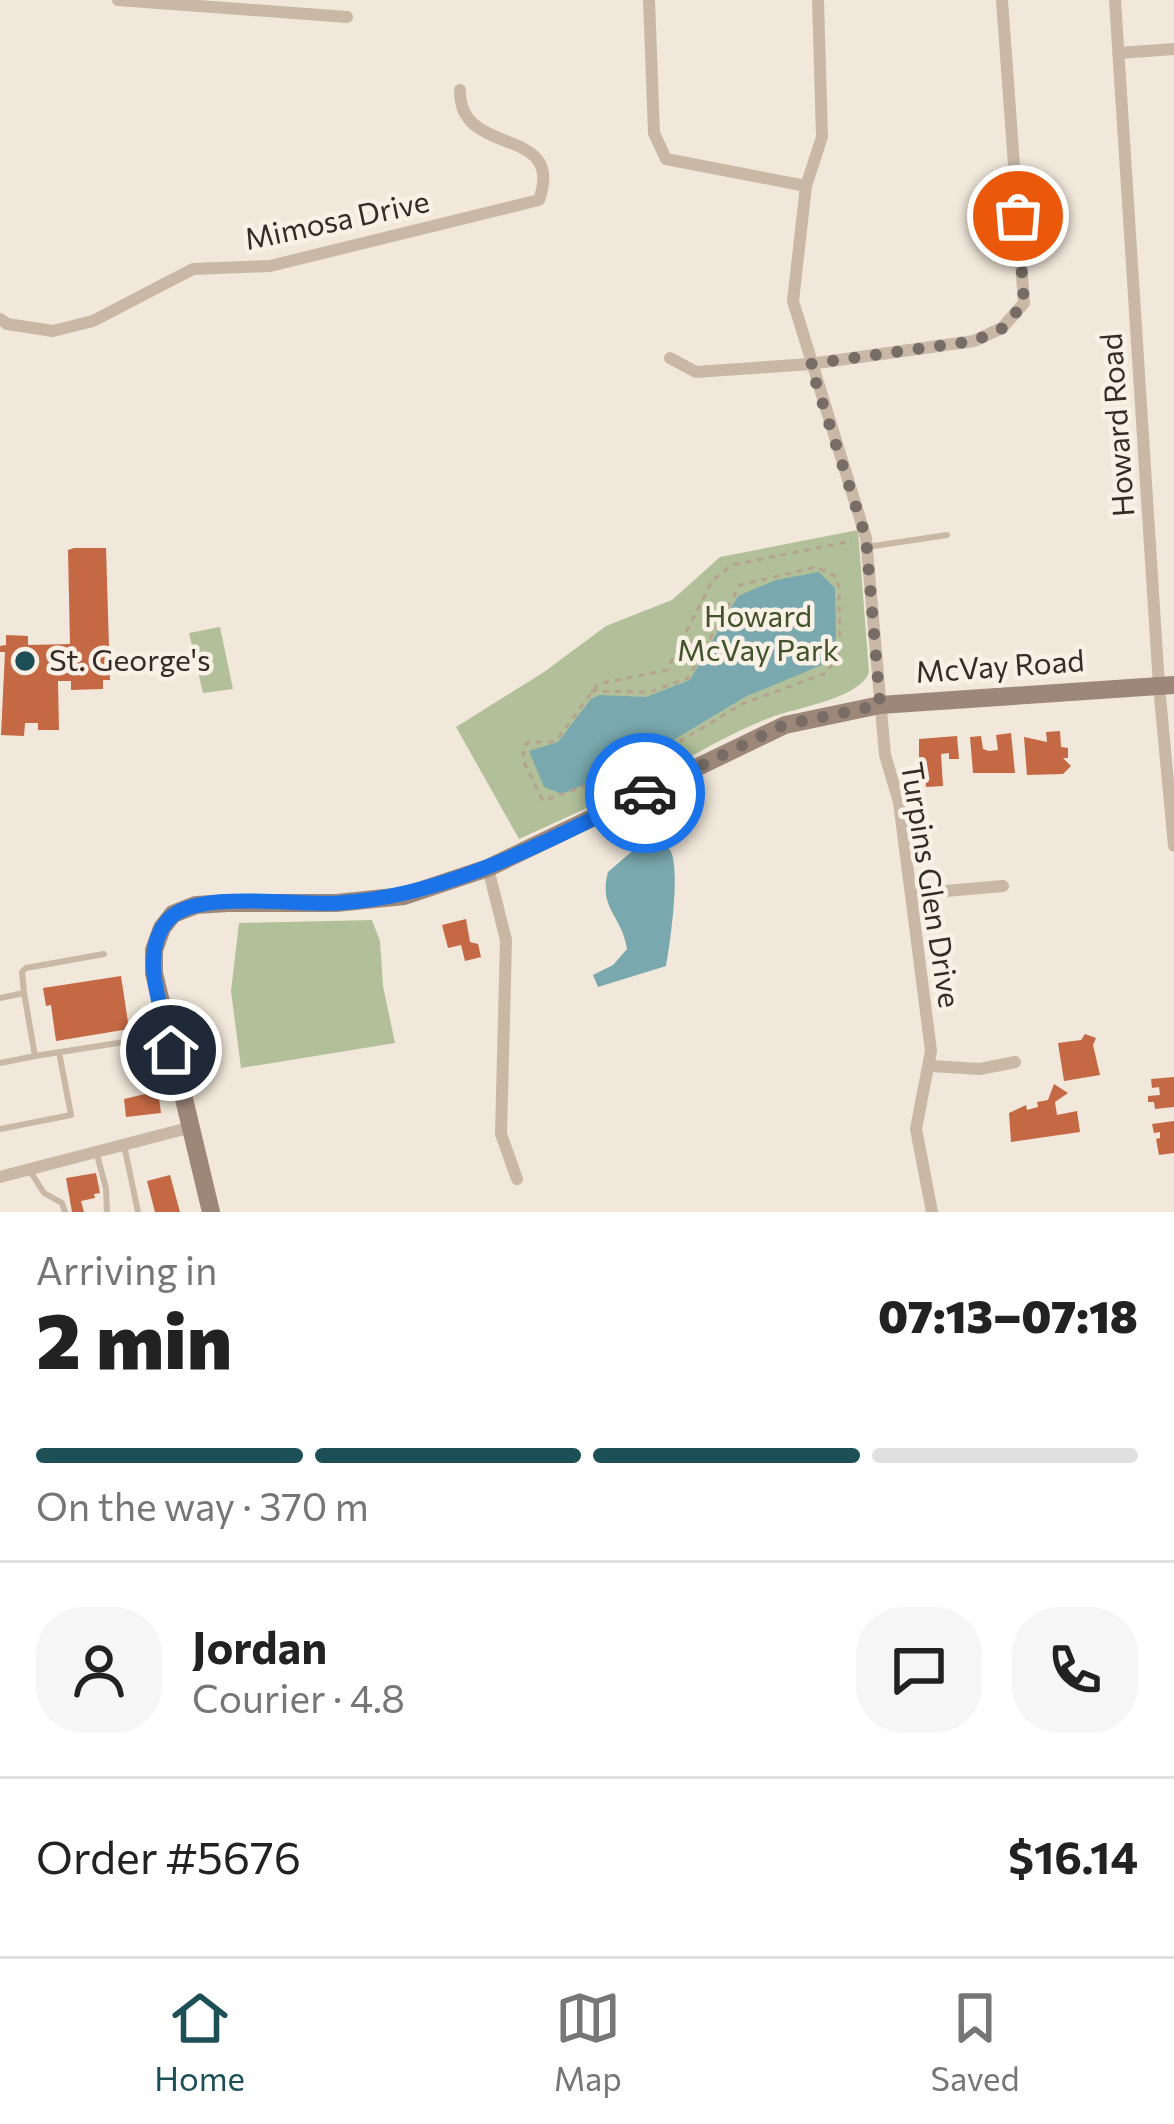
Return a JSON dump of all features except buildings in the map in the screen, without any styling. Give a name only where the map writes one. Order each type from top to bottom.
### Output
[{"type":"street","points":[[118,0],[346,17]]},
{"type":"street","points":[[649,0],[654,133],[666,159],[806,186]]},
{"type":"street","name":"Turpins Glen Drive","points":[[818,0],[822,137],[806,186],[793,301],[867,543],[885,755],[899,802],[931,1066],[916,1129],[932,1212]]},
{"type":"street","points":[[670,358],[696,372],[810,364],[974,341],[1003,328],[1024,303],[1002,0]]},
{"type":"street","name":"Howard Road","points":[[1115,0],[1174,846]]},
{"type":"street","points":[[1118,53],[1174,49]]},
{"type":"street","name":"Mimosa Drive","points":[[0,319],[53,331],[93,321],[193,269],[270,266],[539,200],[545,184],[539,158],[532,150],[476,127],[465,115],[460,90]]},
{"type":"street","name":"McVay Road","points":[[211,1212],[154,973],[154,950],[173,914],[212,904],[336,903],[404,896],[488,868],[784,725],[880,705],[1166,686]]},
{"type":"street","points":[[488,868],[506,940],[501,1133],[518,1179]]},
{"type":"street","points":[[911,894],[1003,886]]},
{"type":"street","points":[[931,1066],[980,1069],[1015,1062]]},
{"type":"street","points":[[0,1177],[188,1128]]},
{"type":"lane","points":[[867,543],[946,536]]},
{"type":"lane","points":[[34,1056],[22,972],[104,955]]},
{"type":"lane","points":[[0,998],[24,994]]},
{"type":"lane","points":[[0,1063],[150,1038]]},
{"type":"lane","points":[[0,1129],[70,1115],[59,1052]]},
{"type":"lane","points":[[124,1144],[139,1212]]},
{"type":"lane","points":[[96,1152],[107,1211]]},
{"type":"lane","points":[[29,1169],[44,1193],[62,1203],[65,1212]]},
{"type":"path","points":[[591,691],[650,692],[688,678],[740,584],[816,567],[835,576],[840,653],[832,668],[742,704],[639,766],[543,801],[521,753],[530,742],[558,738],[591,691],[598,684],[667,670],[721,571],[732,565],[867,543]]},
{"type":"green space","name":"Howard McVay Park","points":[[858,530],[869,672],[864,681],[842,695],[742,730],[519,839],[456,727],[606,626],[672,600],[720,557]]},
{"type":"green space","points":[[220,627],[233,689],[203,693],[189,633]]},
{"type":"green space","points":[[372,920],[380,941],[395,1043],[241,1068],[231,991],[239,923]]},
{"type":"water","points":[[819,572],[835,588],[836,638],[831,661],[745,697],[637,762],[562,794],[544,787],[529,751],[558,742],[591,699],[600,695],[646,697],[690,680],[738,596],[776,580]]},
{"type":"water","points":[[645,840],[662,842],[673,859],[674,906],[666,966],[598,987],[593,975],[613,965],[627,949],[608,904],[608,872]]},
{"type":"way so far","points":[[645,793],[784,725],[880,705],[866,538],[810,364],[974,341],[1003,328],[1024,303],[1018,216]]},
{"type":"place","name":"St. George's","points":[[25,661]]},
{"type":"route","points":[[171,1050],[154,973],[154,950],[173,914],[196,905],[336,903],[404,896],[488,868],[645,793]]}]
